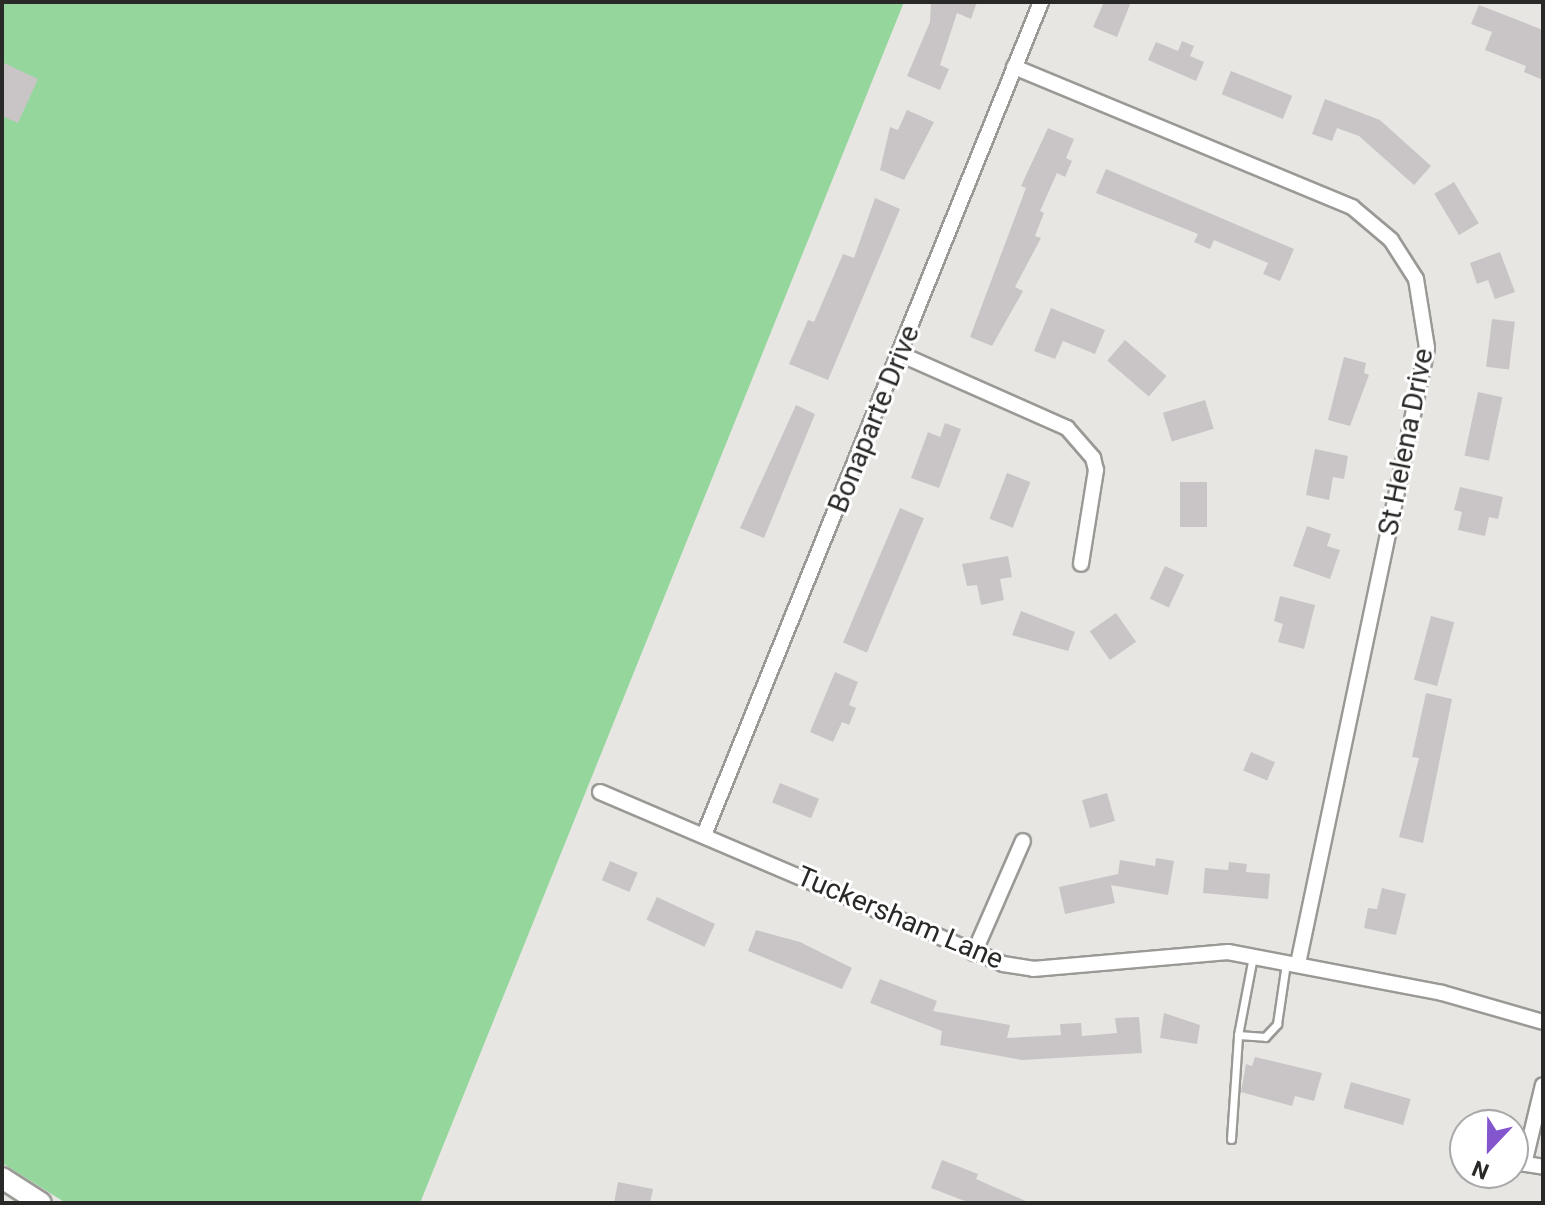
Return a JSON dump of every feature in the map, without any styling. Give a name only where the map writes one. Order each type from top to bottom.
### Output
[{"type":"street","name":"Bonaparte Drive","points":[[704,835],[1041,2]]},
{"type":"street","name":"St Helena Drive","points":[[1014,67],[1352,207],[1391,240],[1416,279],[1427,348],[1292,963]]},
{"type":"street","points":[[900,354],[1067,428],[1076,438],[1093,458],[1096,470],[1081,564]]},
{"type":"street","name":"Tuckersham Lane","points":[[600,792],[974,953],[1033,969],[1204,950],[1292,963],[1442,993],[1543,1022]]},
{"type":"street","points":[[974,953],[1023,841]]},
{"type":"street","points":[[1529,1129],[1543,1085]]},
{"type":"street","points":[[2,1178],[41,1203]]},
{"type":"lane","points":[[1231,1139],[1238,1035],[1253,956]]},
{"type":"lane","points":[[1238,1035],[1265,1037],[1277,1024],[1292,963]]},
{"type":"green space","points":[[2,2],[904,2],[420,1203],[66,1203],[2,1163]]},
{"type":"building","points":[[931,2],[977,2],[971,19],[957,13],[940,65],[949,69],[940,90],[907,76],[930,22]]},
{"type":"building","points":[[1104,2],[1131,2],[1117,37],[1093,27]]},
{"type":"building","points":[[1479,5],[1543,30],[1543,80],[1524,72],[1526,66],[1485,50],[1492,32],[1471,24]]},
{"type":"building","points":[[1182,41],[1194,46],[1190,56],[1204,62],[1196,81],[1148,60],[1156,42],[1178,51]]},
{"type":"building","points":[[2,62],[38,79],[18,123],[2,116]]},
{"type":"building","points":[[1231,71],[1292,96],[1283,119],[1222,94]]},
{"type":"building","points":[[1325,99],[1380,120],[1431,166],[1414,185],[1359,136],[1337,128],[1332,141],[1312,134]]},
{"type":"building","points":[[907,110],[934,122],[904,180],[880,170],[890,127],[898,130]]},
{"type":"building","points":[[1048,128],[1074,139],[1066,158],[1072,161],[1065,177],[1057,173],[1040,211],[1044,213],[1035,236],[1041,238],[1015,287],[1023,291],[992,346],[970,337],[1026,188],[1021,186]]},
{"type":"building","points":[[1106,169],[1294,249],[1280,281],[1263,274],[1268,263],[1214,240],[1210,249],[1194,242],[1198,234],[1096,193]]},
{"type":"building","points":[[1454,182],[1479,223],[1459,235],[1434,194]]},
{"type":"building","points":[[875,198],[900,209],[828,380],[789,364],[808,320],[814,322],[843,254],[854,258]]},
{"type":"building","points":[[1500,252],[1515,292],[1495,299],[1488,280],[1477,284],[1470,263]]},
{"type":"building","points":[[1051,308],[1105,330],[1095,354],[1063,341],[1055,359],[1034,351]]},
{"type":"building","points":[[1492,319],[1515,322],[1509,369],[1486,367]]},
{"type":"building","points":[[1125,340],[1167,376],[1149,396],[1107,360]]},
{"type":"building","points":[[1344,357],[1366,363],[1364,373],[1369,375],[1350,426],[1328,420]]},
{"type":"building","points":[[1478,392],[1502,397],[1489,461],[1464,456]]},
{"type":"building","points":[[1205,400],[1214,429],[1172,442],[1163,413]]},
{"type":"building","points":[[796,405],[815,414],[764,538],[740,528]]},
{"type":"building","points":[[945,423],[961,429],[939,488],[911,478],[928,432],[940,437]]},
{"type":"building","points":[[1315,449],[1348,456],[1344,479],[1333,477],[1329,500],[1306,495]]},
{"type":"building","points":[[1007,473],[1030,482],[1013,528],[989,519]]},
{"type":"building","points":[[1180,482],[1207,482],[1207,527],[1180,527]]},
{"type":"building","points":[[1460,487],[1503,497],[1498,519],[1489,517],[1485,536],[1458,530],[1462,512],[1454,510]]},
{"type":"building","points":[[900,508],[924,518],[867,653],[843,642]]},
{"type":"building","points":[[1307,526],[1331,534],[1327,546],[1340,550],[1330,579],[1293,566]]},
{"type":"building","points":[[1008,556],[1012,577],[1000,579],[1004,600],[981,605],[977,585],[967,586],[962,564]]},
{"type":"building","points":[[1165,566],[1184,575],[1169,608],[1150,599]]},
{"type":"building","points":[[1280,596],[1315,605],[1304,649],[1278,642],[1283,624],[1274,621]]},
{"type":"building","points":[[1021,611],[1075,632],[1068,651],[1012,635]]},
{"type":"building","points":[[1116,613],[1136,642],[1110,660],[1090,631]]},
{"type":"building","points":[[1431,616],[1454,622],[1437,686],[1414,680]]},
{"type":"building","points":[[835,672],[858,682],[849,705],[856,708],[849,725],[842,722],[833,742],[810,732]]},
{"type":"building","points":[[1426,693],[1452,699],[1423,843],[1399,837],[1419,758],[1412,757]]},
{"type":"building","points":[[1251,752],[1275,762],[1267,781],[1243,770]]},
{"type":"building","points":[[780,783],[819,799],[811,818],[772,802]]},
{"type":"building","points":[[1107,793],[1115,821],[1090,828],[1082,800]]},
{"type":"building","points":[[1156,858],[1174,861],[1168,895],[1111,885],[1115,903],[1065,914],[1059,887],[1118,874],[1120,860],[1155,866]]},
{"type":"building","points":[[610,861],[638,873],[629,892],[602,880]]},
{"type":"building","points":[[1229,862],[1247,864],[1246,872],[1270,874],[1268,899],[1203,893],[1205,868],[1228,870]]},
{"type":"building","points":[[1382,888],[1406,894],[1396,935],[1364,928],[1368,908],[1377,909]]},
{"type":"building","points":[[657,897],[715,924],[704,947],[646,920]]},
{"type":"building","points":[[756,930],[800,942],[852,968],[842,989],[748,951]]},
{"type":"building","points":[[880,979],[937,1001],[933,1011],[1010,1025],[1007,1038],[1061,1035],[1060,1024],[1081,1023],[1082,1036],[1117,1033],[1115,1018],[1139,1017],[1142,1053],[1022,1060],[940,1045],[942,1031],[870,1003]]},
{"type":"building","points":[[1164,1013],[1200,1025],[1197,1044],[1160,1038]]},
{"type":"building","points":[[1255,1057],[1322,1073],[1314,1101],[1295,1096],[1292,1106],[1241,1092],[1246,1064],[1252,1066]]},
{"type":"building","points":[[1351,1082],[1411,1099],[1403,1125],[1344,1108]]},
{"type":"building","points":[[942,1160],[978,1174],[976,1179],[1030,1203],[970,1203],[931,1188]]},
{"type":"building","points":[[618,1182],[653,1189],[650,1203],[614,1203]]}]
